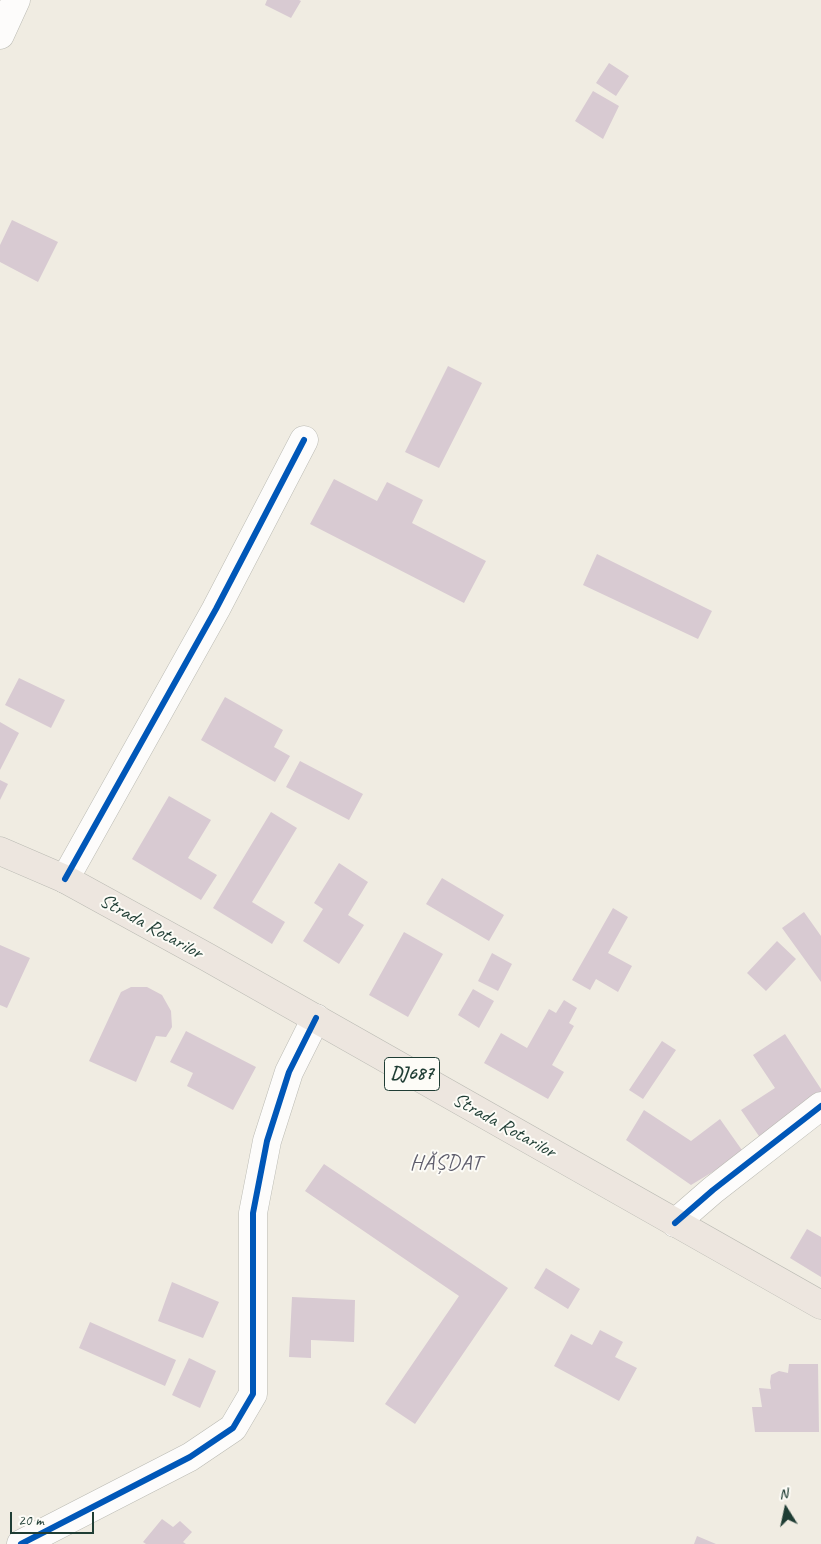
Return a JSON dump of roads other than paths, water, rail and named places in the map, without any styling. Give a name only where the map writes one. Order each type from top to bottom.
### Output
[{"type":"main road","name":"Strada Rotarilor","points":[[0,851],[65,879],[316,1018],[821,1305]]},
{"type":"street","points":[[0,35],[16,0]]},
{"type":"street","points":[[65,879],[216,609],[304,440]]},
{"type":"street","points":[[21,1544],[190,1457],[233,1428],[253,1394],[253,1213],[267,1141],[289,1072],[316,1018]]},
{"type":"street","points":[[675,1223],[713,1190],[821,1106]]},
{"type":"district","name":"HĂȘDAT","points":[[446,1163]]}]
